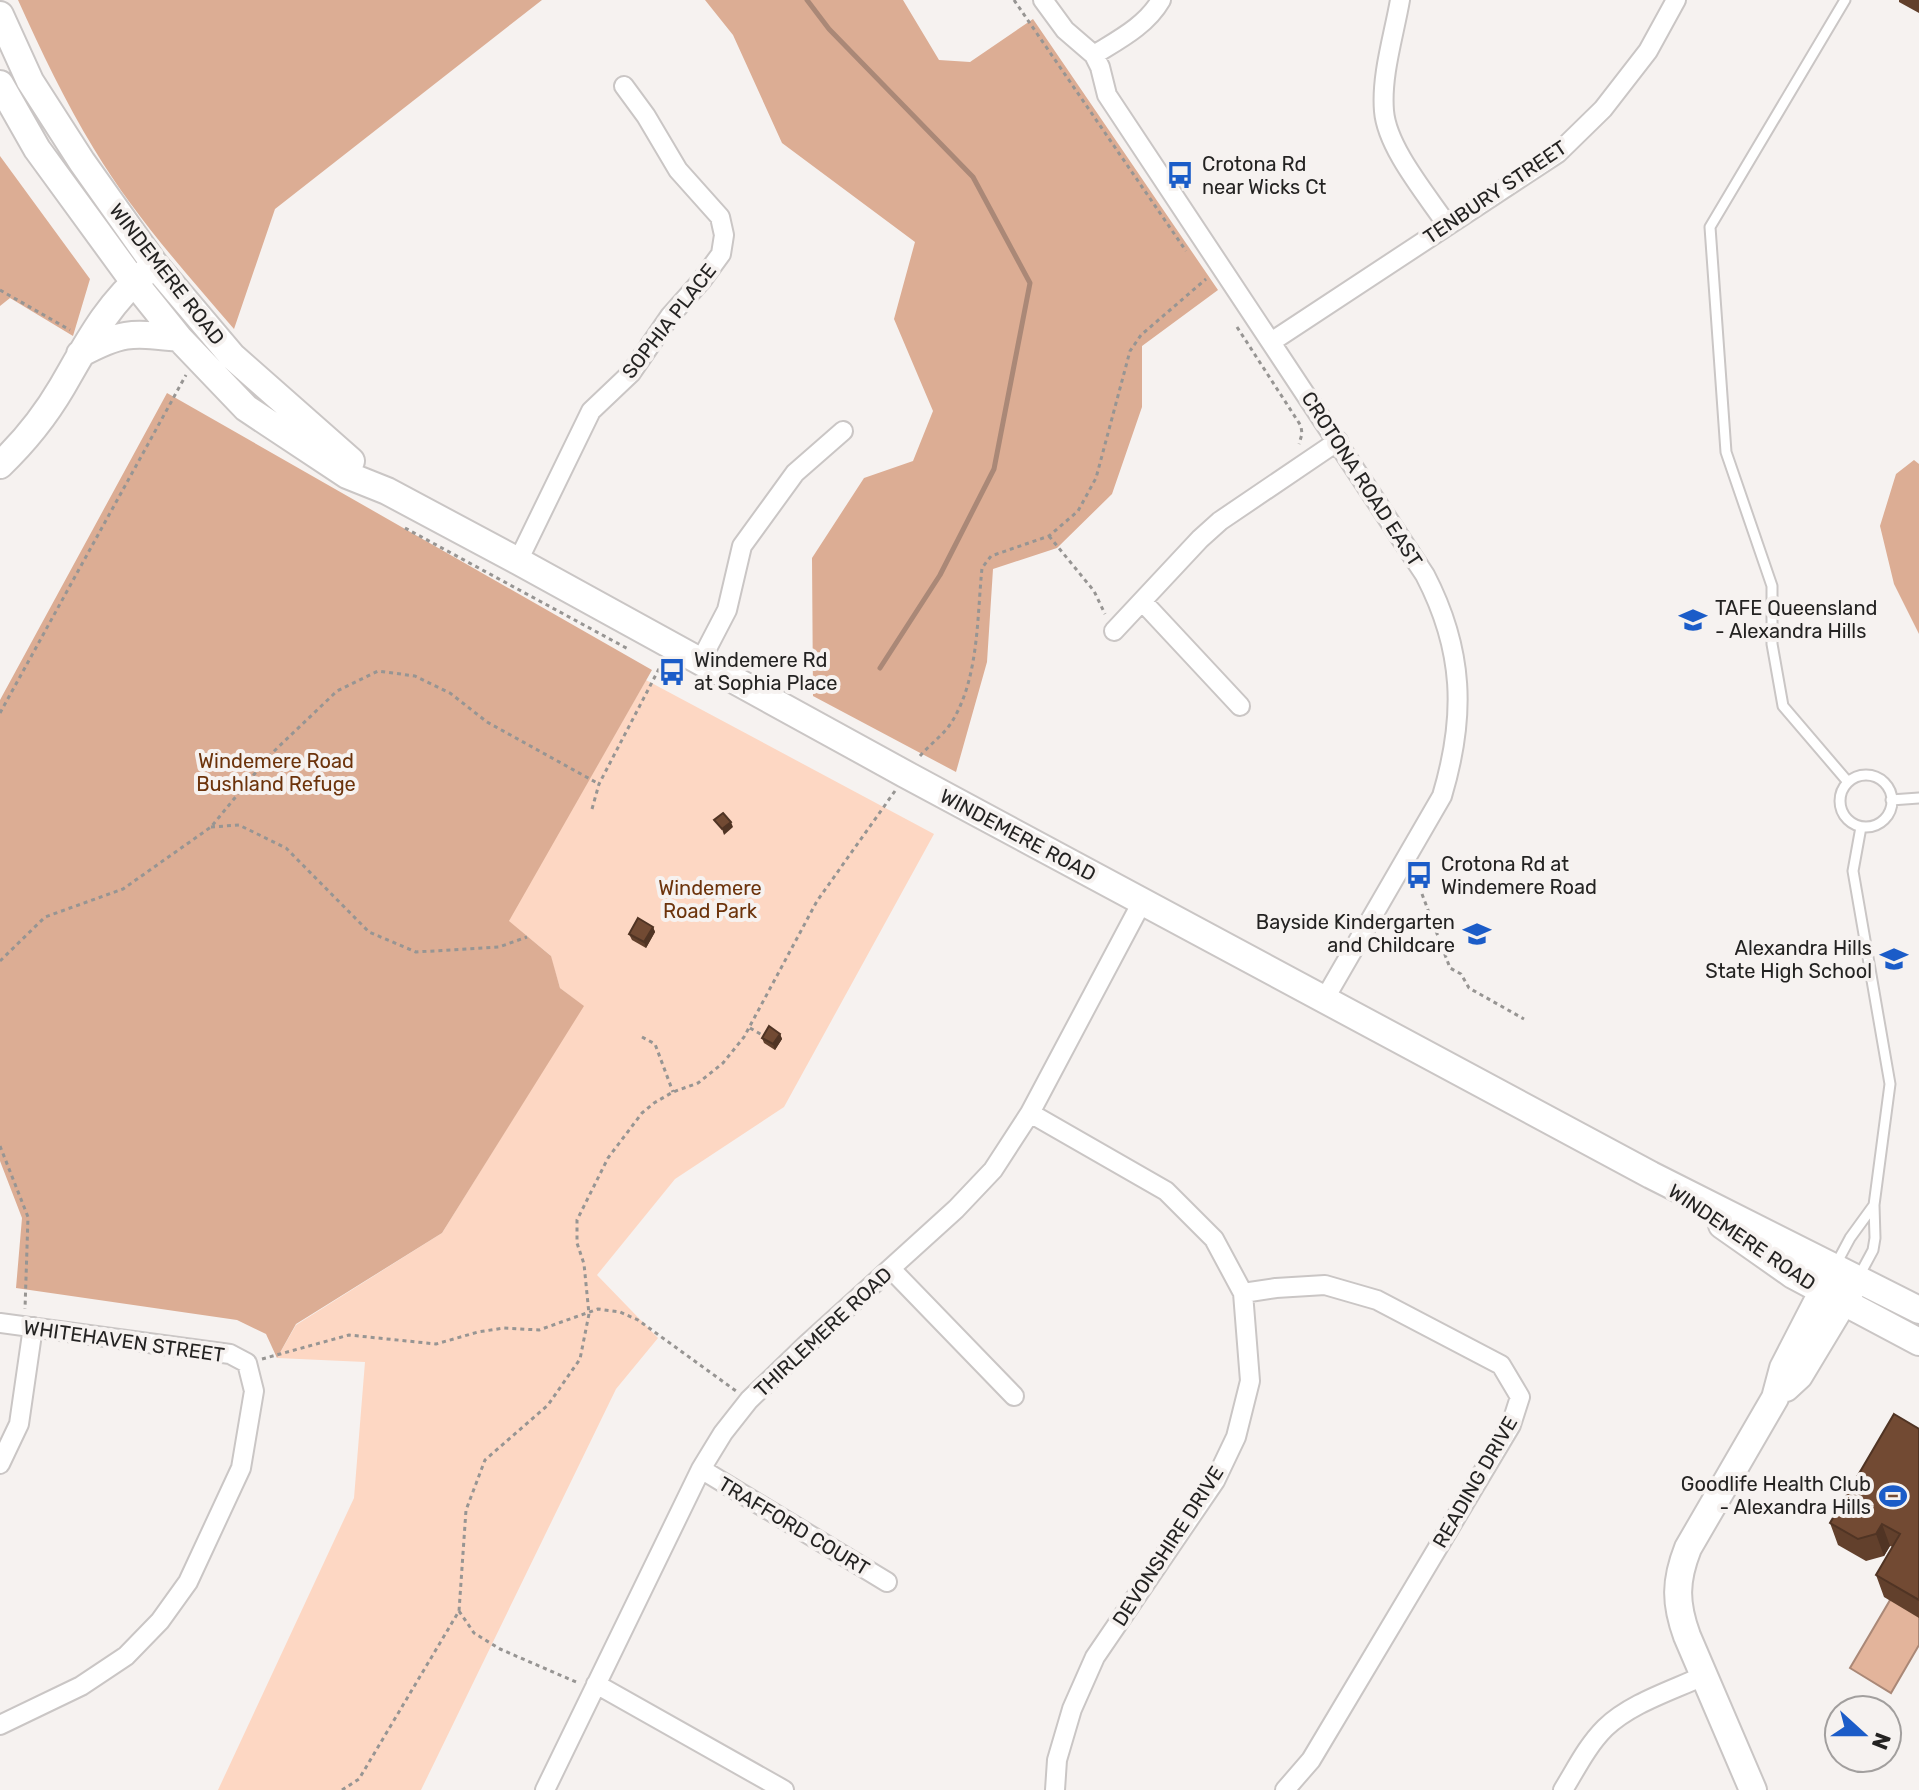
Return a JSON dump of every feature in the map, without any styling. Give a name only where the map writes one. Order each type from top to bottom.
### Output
[{"type":"main road","name":"WINDEMERE ROAD","points":[[0,15],[30,81],[82,162],[155,265],[232,356],[387,491]]},
{"type":"main road","name":"WINDEMERE ROAD","points":[[0,84],[37,149],[179,338],[246,408],[347,475],[387,491],[700,662],[900,783],[1142,902],[1651,1175],[1919,1310]]},
{"type":"main road","points":[[0,465],[36,427],[104,315],[134,282],[155,265]]},
{"type":"main road","points":[[84,348],[113,337],[136,334],[179,338]]},
{"type":"main road","name":"WINDEMERE ROAD","points":[[1651,1175],[1793,1275],[1919,1342]]},
{"type":"main road","points":[[1753,1790],[1678,1611],[1682,1563],[1775,1398],[1783,1368],[1833,1298],[1846,1272]]},
{"type":"street","points":[[1043,0],[1065,30],[1094,55],[1137,27],[1155,11],[1161,0]]},
{"type":"street","points":[[1400,0],[1384,92],[1384,113],[1398,151],[1447,225]]},
{"type":"street","name":"TENBURY STREET","points":[[1271,342],[1558,153],[1603,109],[1648,51],[1676,0]]},
{"type":"street","name":"CROTONA ROAD EAST","points":[[1094,55],[1107,95],[1414,557],[1434,593],[1452,641],[1460,689],[1456,741],[1442,796],[1324,1000]]},
{"type":"street","name":"SOPHIA PLACE","points":[[518,561],[591,411],[631,373],[670,316],[721,254],[724,235],[720,217],[678,170],[624,86]]},
{"type":"street","points":[[700,662],[727,610],[742,546],[795,473],[843,431]]},
{"type":"street","points":[[1114,631],[1220,521],[1338,441]]},
{"type":"street","points":[[1142,601],[1240,706]]},
{"type":"street","name":"THIRLEMERE ROAD","points":[[545,1790],[701,1469],[723,1433],[749,1400],[956,1209],[993,1170],[1030,1113],[1142,902]]},
{"type":"street","name":"DEVONSHIRE DRIVE","points":[[1030,1113],[1166,1191],[1214,1239],[1243,1293],[1250,1381],[1236,1437],[1215,1481],[1095,1657],[1072,1709],[1057,1760],[1055,1790]]},
{"type":"street","points":[[891,1269],[1014,1396]]},
{"type":"street","name":"READING DRIVE","points":[[1243,1293],[1325,1285],[1377,1300],[1501,1365],[1520,1397],[1511,1425],[1311,1760],[1285,1790]]},
{"type":"street","name":"WHITEHAVEN STREET","points":[[0,1323],[230,1354],[247,1363]]},
{"type":"street","points":[[0,1464],[19,1424],[29,1326]]},
{"type":"street","points":[[0,1725],[81,1686],[126,1656],[160,1621],[188,1582],[241,1468],[254,1391],[247,1363]]},
{"type":"street","name":"TRAFFORD COURT","points":[[701,1469],[887,1582]]},
{"type":"street","points":[[1563,1790],[1587,1750],[1606,1727],[1629,1711],[1703,1676]]},
{"type":"street","points":[[596,1684],[784,1790]]},
{"type":"lane","points":[[1845,0],[1710,227],[1726,452],[1772,586],[1772,644],[1783,706],[1848,782]]},
{"type":"lane","points":[[1875,776],[1887,786],[1891,800],[1885,818],[1871,827],[1861,827],[1848,821],[1840,804],[1842,790],[1848,782],[1856,777],[1875,776]]},
{"type":"lane","points":[[1891,800],[1919,799]]},
{"type":"lane","points":[[1846,1272],[1873,1250],[1874,1205],[1890,1084],[1853,871],[1861,827]]},
{"type":"lane","points":[[1846,1272],[1850,1238],[1874,1205]]},
{"type":"path","points":[[1014,0],[1189,255]]},
{"type":"path","points":[[342,1790],[359,1779],[459,1611],[466,1510],[485,1460],[548,1405],[580,1359],[589,1314],[584,1264],[577,1243],[577,1220],[608,1158],[642,1113],[673,1092],[698,1083],[723,1063],[750,1028],[817,901],[900,783],[929,745],[944,734],[955,718],[972,664],[985,561],[991,556],[1049,536],[1078,511],[1096,478],[1130,351],[1141,335],[1206,279]]},
{"type":"path","points":[[0,290],[84,348]]},
{"type":"path","points":[[1232,319],[1301,426],[1300,442],[1294,450],[1303,464]]},
{"type":"path","points":[[0,713],[184,376],[203,364]]},
{"type":"path","points":[[1049,536],[1094,591],[1114,631]]},
{"type":"path","points":[[592,809],[599,784],[671,646]]},
{"type":"path","points":[[0,961],[45,917],[123,889],[211,827],[270,755],[337,691],[378,671],[415,676],[450,693],[487,722],[599,784]]},
{"type":"path","points":[[211,827],[239,825],[286,848],[369,932],[416,952],[499,947],[527,937]]},
{"type":"path","points":[[1422,894],[1450,968],[1461,974],[1469,988],[1524,1019]]},
{"type":"path","points":[[750,1028],[767,1038]]},
{"type":"path","points":[[642,1037],[655,1044],[673,1092]]},
{"type":"path","points":[[0,1146],[28,1217],[29,1326]]},
{"type":"path","points":[[247,1363],[349,1335],[436,1344],[504,1328],[539,1330],[598,1309],[620,1312],[638,1320],[749,1400]]},
{"type":"path","points":[[459,1611],[474,1633],[500,1649],[580,1684],[596,1684]]},
{"type":"green space","points":[[18,0],[542,0],[275,209],[234,329],[160,242],[109,173],[63,94]]},
{"type":"green space","points":[[705,0],[903,0],[939,60],[970,62],[1033,19],[1218,290],[1142,346],[1142,407],[1112,494],[1057,548],[993,569],[987,662],[956,772],[813,696],[812,558],[864,478],[913,461],[933,411],[894,319],[915,242],[782,143],[733,35]]},
{"type":"green space","points":[[0,156],[90,279],[73,336],[10,298],[0,306]]},
{"type":"green space","name":"Windemere Road Bushland Refuge","points":[[167,393],[652,670],[509,921],[551,956],[560,988],[584,1006],[442,1233],[296,1324],[277,1358],[266,1334],[237,1320],[16,1288],[22,1218],[0,1161],[0,700]]},
{"type":"green space","points":[[1914,460],[1919,464],[1919,634],[1894,584],[1880,526],[1896,474]]},
{"type":"green space","name":"Windemere Road Park","points":[[646,680],[934,834],[784,1107],[675,1179],[597,1275],[658,1338],[616,1389],[421,1790],[218,1790],[354,1498],[365,1362],[277,1358],[296,1325],[442,1233],[583,1006],[560,988],[550,955],[508,921]]},
{"type":"shaded area","points":[[1899,1585],[1919,1597],[1919,1645],[1891,1693],[1850,1668]]},
{"type":"building","points":[[723,813],[731,822],[722,829],[714,820]]},
{"type":"building","points":[[638,918],[653,927],[644,942],[629,934]]},
{"type":"building","points":[[769,1026],[780,1034],[773,1044],[762,1038]]},
{"type":"building","name":"Goodlife Health Club - Alexandra Hills","points":[[1894,1414],[1919,1429],[1919,1600],[1876,1575],[1900,1534],[1882,1524],[1876,1534],[1858,1539],[1830,1523]]},
{"type":"waterway","points":[[807,0],[829,29],[973,177],[1030,283],[994,469],[940,575],[880,668]]},
{"type":"place","name":"Crotona Rd near Wicks Ct","points":[[1180,175]]},
{"type":"place","name":"TAFE Queensland - Alexandra Hills","points":[[1693,620]]},
{"type":"place","name":"Windemere Rd at Sophia Place","points":[[672,672]]},
{"type":"place","name":"Crotona Rd at Windemere Road","points":[[1419,875]]},
{"type":"place","name":"Bayside Kindergarten and Childcare","points":[[1477,934]]},
{"type":"place","name":"Alexandra Hills State High School","points":[[1894,959]]},
{"type":"place","name":"Goodlife Health Club - Alexandra Hills","points":[[1893,1496]]}]
